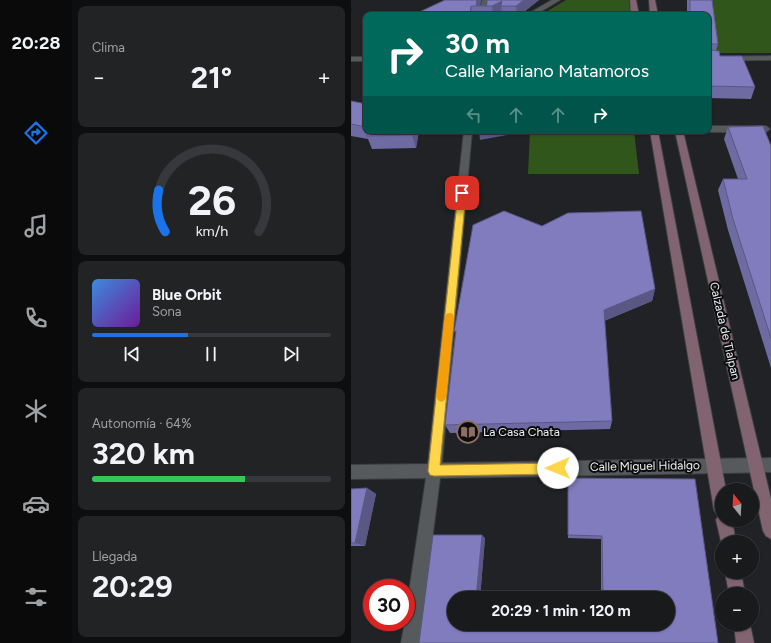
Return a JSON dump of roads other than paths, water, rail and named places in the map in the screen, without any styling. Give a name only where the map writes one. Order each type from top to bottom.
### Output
[{"type":"main road","points":[[633,0],[635,12]]},
{"type":"main road","points":[[653,0],[654,12]]},
{"type":"main road","points":[[655,134],[717,483]]},
{"type":"main road","name":"Calzada de Tlalpan","points":[[680,134],[771,531]]},
{"type":"main road","points":[[743,631],[745,643]]},
{"type":"street","points":[[483,12],[485,0]]},
{"type":"street","points":[[535,12],[557,0]]},
{"type":"street","points":[[711,58],[771,58]]},
{"type":"street","points":[[351,59],[363,59]]},
{"type":"street","points":[[410,643],[434,471],[468,134]]},
{"type":"street","name":"Calle Miguel Hidalgo","points":[[351,472],[771,465]]},
{"type":"lane","points":[[711,129],[766,129]]},
{"type":"place","name":"La Casa Chata","points":[[468,432]]}]
